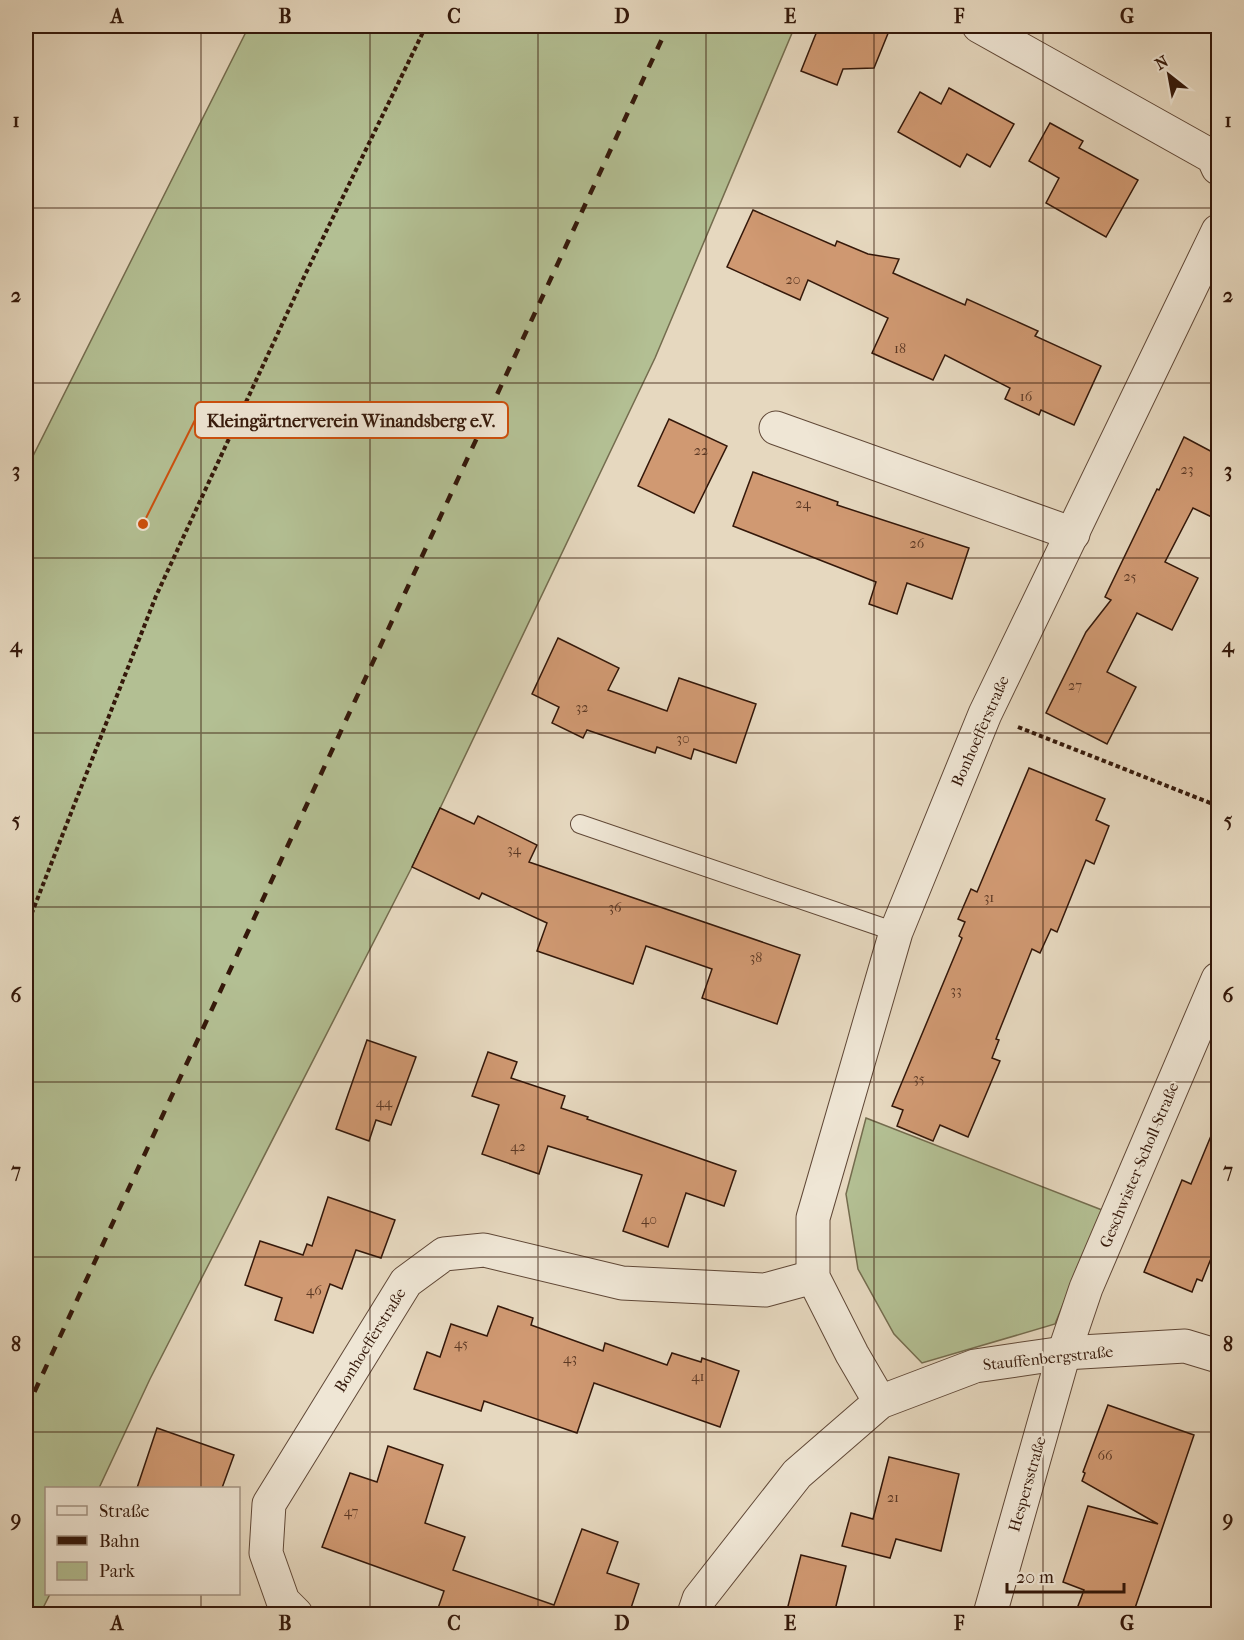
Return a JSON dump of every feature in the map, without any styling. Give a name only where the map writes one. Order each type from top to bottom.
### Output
[{"type":"street","points":[[979,26],[1213,157],[1218,168]]},
{"type":"street","name":"Bonhoefferstraße","points":[[880,1402],[852,1354],[813,1277],[813,1218],[896,932],[985,714],[1218,231]]},
{"type":"street","points":[[776,428],[1073,534]]},
{"type":"street","name":"Geschwister-Scholl-Straße","points":[[1064,1353],[1086,1288],[1218,979]]},
{"type":"street","name":"Bonhoefferstraße","points":[[296,1614],[282,1601],[266,1552],[269,1504],[406,1282],[444,1254],[484,1250],[622,1283],[765,1290],[813,1277]]},
{"type":"street","name":"Stauffenbergstraße","points":[[694,1614],[699,1599],[797,1474],[880,1402],[975,1366],[1064,1353],[1185,1346],[1218,1356]]},
{"type":"street","name":"Hespersstraße","points":[[990,1614],[1064,1353]]},
{"type":"lane","points":[[580,824],[896,932]]},
{"type":"path","points":[[26,928],[156,596],[304,277],[426,26]]},
{"type":"path","points":[[985,714],[1218,806]]},
{"type":"green space","points":[[249,26],[795,26],[655,358],[412,867],[150,1379],[99,1487],[45,1487],[45,1595],[50,1595],[40,1614],[26,1614],[26,470]]},
{"type":"green space","points":[[866,1118],[1102,1210],[1055,1324],[922,1363],[894,1334],[858,1269],[846,1194]]},
{"type":"building","points":[[819,26],[891,26],[874,68],[843,69],[837,85],[801,71]]},
{"type":"building","points":[[949,88],[1014,124],[990,167],[967,154],[960,167],[898,132],[920,92],[941,104]]},
{"type":"building","points":[[1050,123],[1083,141],[1079,148],[1138,180],[1106,237],[1046,203],[1059,178],[1029,161]]},
{"type":"building","points":[[753,210],[835,246],[837,241],[868,254],[899,259],[893,273],[965,305],[967,299],[1038,331],[1035,336],[1101,366],[1074,425],[1041,410],[1039,415],[1005,399],[1010,388],[945,355],[933,380],[872,353],[888,318],[808,280],[800,300],[727,267]]},
{"type":"building","points":[[669,419],[727,446],[694,513],[638,486]]},
{"type":"building","points":[[1184,437],[1218,455],[1218,520],[1193,508],[1165,562],[1198,578],[1172,630],[1137,613],[1107,672],[1136,687],[1107,744],[1046,713],[1086,632],[1111,600],[1105,597]]},
{"type":"building","points":[[753,472],[838,502],[837,505],[969,548],[952,599],[907,583],[897,614],[869,604],[876,582],[733,526]]},
{"type":"building","points":[[558,638],[619,668],[608,690],[667,711],[679,678],[756,704],[736,763],[694,749],[691,759],[657,747],[655,753],[587,730],[583,738],[552,723],[559,707],[532,694]]},
{"type":"building","points":[[1029,768],[1105,799],[1096,820],[1109,826],[1094,864],[1086,860],[1057,932],[1051,929],[1040,953],[1032,949],[996,1039],[999,1040],[992,1058],[1000,1061],[968,1137],[940,1125],[933,1141],[897,1126],[903,1110],[892,1106],[962,938],[959,936],[965,922],[958,919],[971,889],[977,892]]},
{"type":"building","points":[[440,808],[474,824],[478,816],[537,845],[529,862],[800,955],[777,1024],[702,998],[712,969],[646,946],[633,984],[537,951],[547,923],[482,893],[479,899],[412,867]]},
{"type":"building","points":[[367,1040],[416,1057],[391,1125],[376,1120],[369,1141],[336,1129]]},
{"type":"building","points":[[488,1052],[517,1062],[511,1078],[565,1096],[561,1108],[736,1171],[724,1206],[686,1193],[668,1247],[623,1231],[642,1175],[548,1146],[539,1174],[482,1154],[499,1105],[472,1096]]},
{"type":"building","points":[[1218,1119],[1218,1241],[1202,1281],[1197,1279],[1192,1292],[1144,1272],[1182,1180],[1191,1184]]},
{"type":"building","points":[[328,1197],[395,1220],[381,1258],[356,1250],[342,1289],[330,1284],[313,1333],[275,1320],[282,1298],[245,1285],[260,1241],[303,1255],[307,1244],[312,1246]]},
{"type":"building","points":[[498,1306],[533,1318],[531,1325],[603,1351],[605,1343],[667,1365],[672,1353],[701,1362],[702,1358],[739,1371],[720,1427],[594,1383],[577,1433],[484,1401],[481,1411],[414,1389],[427,1352],[440,1357],[451,1324],[487,1336]]},
{"type":"building","points":[[1108,1405],[1194,1435],[1133,1614],[1075,1614],[1084,1590],[1063,1582],[1088,1506],[1158,1524],[1082,1481],[1085,1473],[1083,1472]]},
{"type":"building","points":[[157,1428],[234,1455],[222,1487],[137,1487]]},
{"type":"building","points":[[388,1446],[443,1465],[425,1523],[465,1537],[453,1570],[554,1605],[582,1529],[618,1542],[607,1573],[639,1584],[629,1614],[436,1614],[444,1591],[322,1547],[350,1473],[377,1482]]},
{"type":"building","points":[[889,1457],[959,1474],[941,1551],[896,1539],[890,1558],[842,1546],[851,1513],[873,1519]]},
{"type":"building","points":[[801,1555],[846,1566],[834,1614],[786,1614]]},
{"type":"railway","points":[[26,1410],[668,26]]},
{"type":"place","name":"Kleingärtnerverein Winandsberg e.V.","points":[[143,524]]}]
